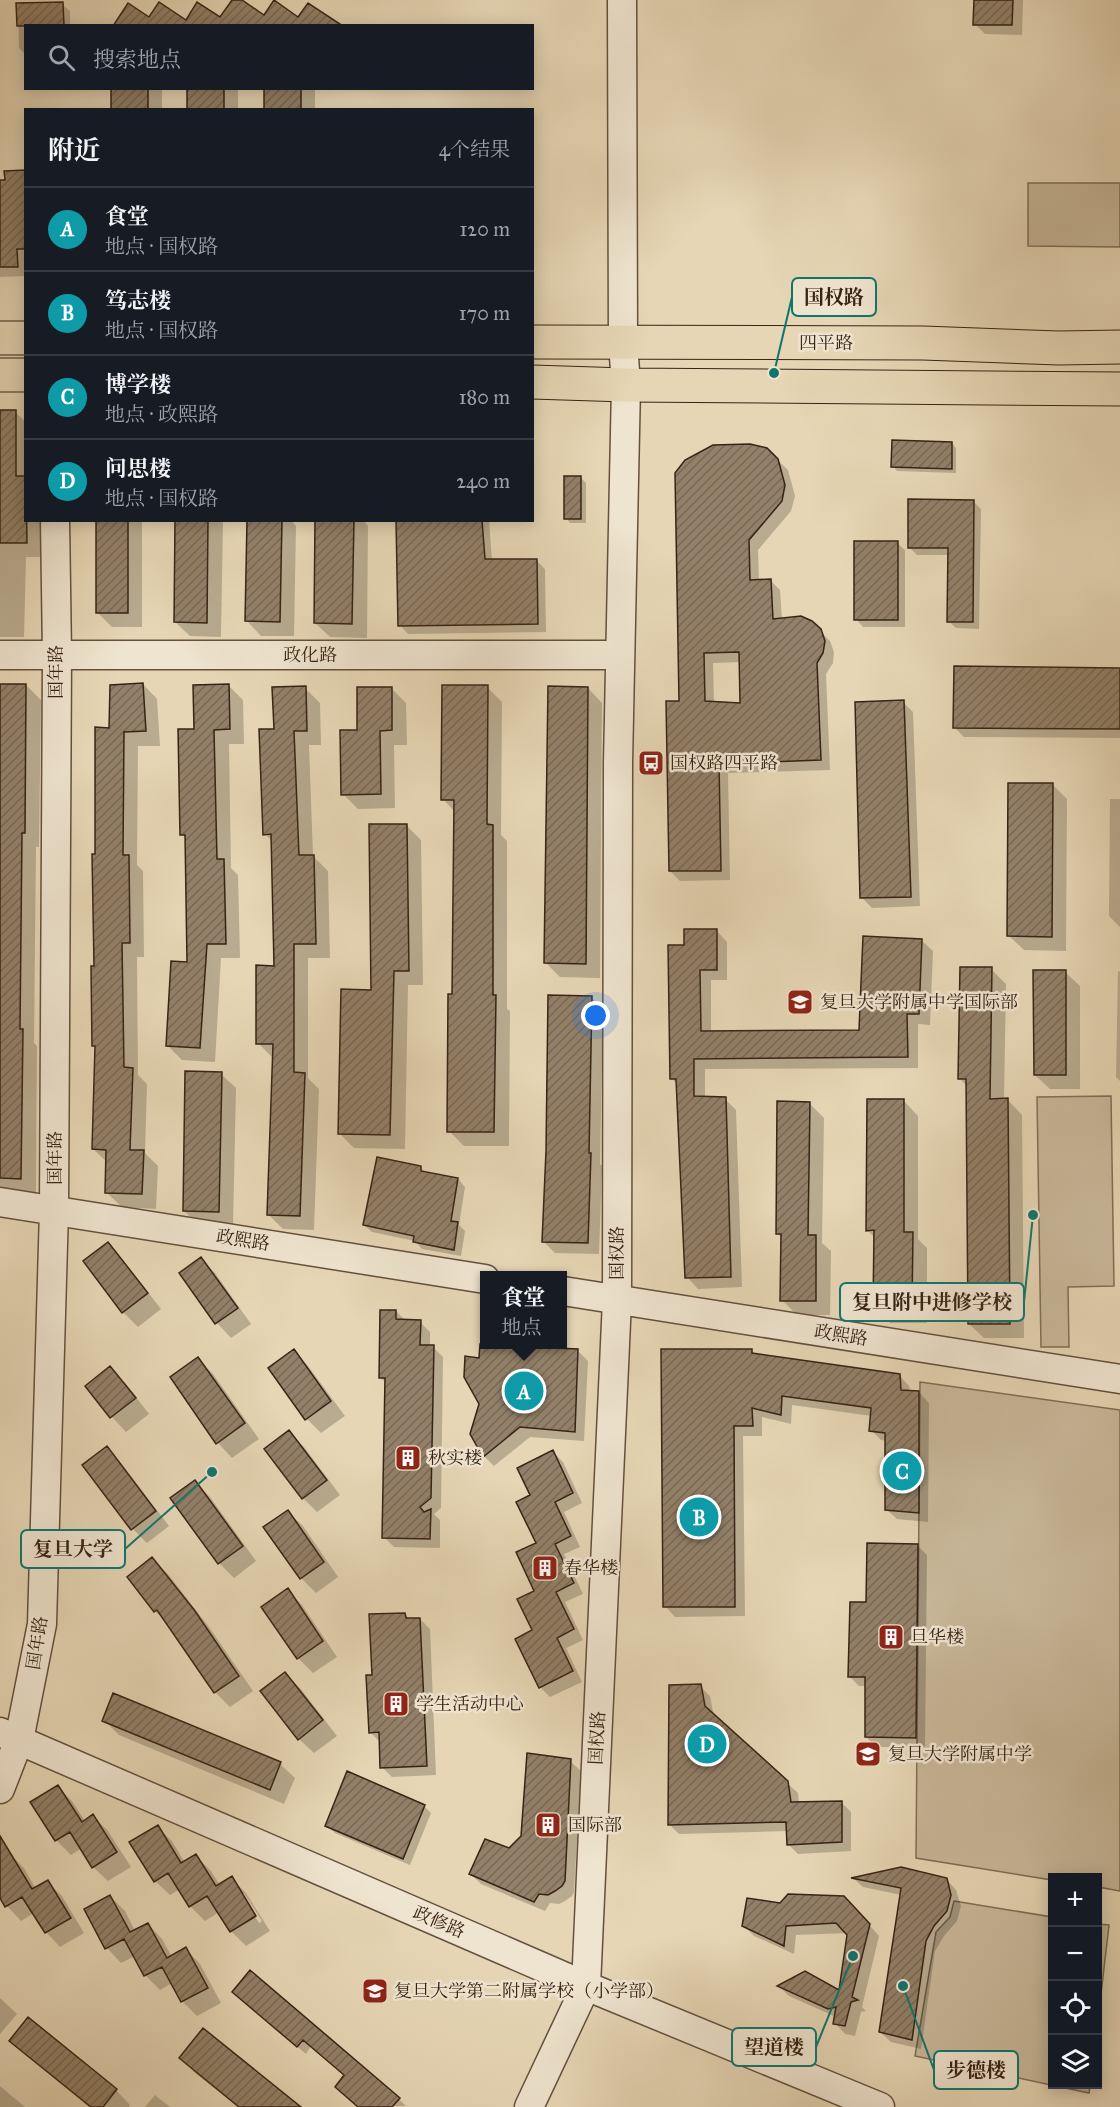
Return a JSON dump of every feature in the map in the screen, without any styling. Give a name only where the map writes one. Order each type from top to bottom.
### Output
[{"type":"main road","points":[[0,338],[24,338]]},
{"type":"main road","name":"四平路","points":[[534,342],[923,343],[1059,348],[1120,347]]},
{"type":"main road","points":[[0,375],[24,375]]},
{"type":"main road","points":[[534,382],[626,385],[1120,389]]},
{"type":"street","points":[[622,0],[623,343]]},
{"type":"street","name":"国权路","points":[[529,2107],[586,1986],[617,1300],[618,763],[626,385],[623,343]]},
{"type":"street","name":"国年路","points":[[0,1789],[9,1736],[42,1624],[54,1210],[57,656],[55,522]]},
{"type":"street","name":"政化路","points":[[0,655],[620,655]]},
{"type":"street","name":"政熙路","points":[[0,1202],[480,1278]]},
{"type":"street","name":"政熙路","points":[[567,1292],[1120,1378]]},
{"type":"street","name":"政修路","points":[[9,1736],[586,1986],[880,2107]]},
{"type":"shaded area","points":[[1028,183],[1120,183],[1120,247],[1028,246]]},
{"type":"shaded area","points":[[1111,1096],[1114,1286],[1068,1287],[1069,1347],[1041,1347],[1037,1097]]},
{"type":"shaded area","points":[[920,1382],[1120,1410],[1120,1891],[1102,1888],[1102,1873],[1048,1873],[1048,1879],[916,1858]]},
{"type":"shaded area","points":[[954,1901],[1048,1916],[1048,2084],[915,2056],[936,1932],[950,1917]]},
{"type":"shaded area","points":[[1102,1924],[1109,1925],[1102,1985]]},
{"type":"shaded area","points":[[1070,2089],[1090,2089],[1089,2093]]},
{"type":"building","points":[[232,0],[242,0],[264,15],[274,0],[298,17],[308,3],[340,24],[114,24],[128,3],[149,17],[159,2],[186,20],[197,2],[220,17]]},
{"type":"building","points":[[974,0],[1013,0],[1012,25],[973,25]]},
{"type":"building","points":[[63,2],[64,24],[17,26],[16,3]]},
{"type":"building","points":[[111,90],[148,90],[148,108],[111,108]]},
{"type":"building","points":[[187,90],[224,90],[224,108],[187,108]]},
{"type":"building","points":[[264,90],[301,90],[301,108],[264,108]]},
{"type":"building","points":[[24,170],[24,249],[17,249],[18,267],[0,267],[0,180],[5,180],[4,171]]},
{"type":"building","points":[[0,410],[16,410],[16,476],[24,476],[24,522],[27,522],[27,543],[0,543]]},
{"type":"building","points":[[892,440],[952,442],[952,469],[891,467]]},
{"type":"building","points":[[750,444],[767,448],[778,459],[785,485],[782,501],[749,540],[750,580],[771,579],[773,619],[801,616],[812,621],[821,629],[825,641],[823,653],[817,663],[821,760],[719,764],[721,871],[669,871],[666,701],[679,701],[675,473],[685,460],[713,445]],"holes":[[[739,652],[740,703],[705,701],[704,653]]]},
{"type":"building","points":[[564,476],[581,476],[581,519],[564,519]]},
{"type":"building","points":[[908,499],[974,500],[973,622],[947,622],[948,548],[908,548]]},
{"type":"building","points":[[96,522],[128,522],[128,613],[96,613]]},
{"type":"building","points":[[175,522],[208,522],[207,623],[174,622]]},
{"type":"building","points":[[247,522],[282,522],[280,622],[245,621]]},
{"type":"building","points":[[315,522],[354,522],[352,624],[314,623]]},
{"type":"building","points":[[396,522],[482,522],[485,559],[537,559],[538,624],[398,626]]},
{"type":"building","points":[[854,541],[898,541],[898,620],[854,620]]},
{"type":"building","points":[[954,666],[1120,668],[1120,729],[953,728]]},
{"type":"building","points":[[143,683],[146,731],[124,732],[123,855],[129,855],[130,943],[122,943],[124,1067],[133,1068],[130,1150],[144,1150],[142,1194],[105,1193],[106,1150],[92,1149],[95,1046],[92,1046],[91,966],[94,966],[92,854],[95,854],[95,727],[109,728],[110,685]]},
{"type":"building","points":[[0,684],[26,684],[20,1029],[23,1029],[21,1179],[0,1178]]},
{"type":"building","points":[[229,684],[230,729],[214,730],[217,859],[224,859],[226,944],[207,944],[200,1048],[166,1046],[171,961],[187,962],[185,835],[180,835],[178,729],[194,729],[193,685]]},
{"type":"building","points":[[442,685],[488,685],[487,824],[493,825],[493,995],[496,995],[494,1132],[447,1132],[448,994],[452,994],[454,800],[441,800]]},
{"type":"building","points":[[306,686],[307,731],[294,731],[299,855],[314,855],[316,944],[294,944],[294,1072],[305,1073],[300,1216],[267,1215],[273,1044],[256,1044],[256,965],[274,966],[271,834],[263,835],[259,729],[274,729],[272,687]]},
{"type":"building","points":[[548,686],[588,687],[586,964],[544,963]]},
{"type":"building","points":[[357,687],[392,687],[392,730],[380,731],[381,794],[341,795],[340,730],[357,730]]},
{"type":"building","points":[[904,700],[911,897],[860,898],[855,702]]},
{"type":"building","points":[[1008,783],[1053,783],[1052,937],[1007,936]]},
{"type":"building","points":[[369,824],[407,824],[409,971],[394,971],[390,1135],[338,1134],[341,989],[371,990]]},
{"type":"building","points":[[684,929],[717,929],[717,970],[700,970],[701,1031],[859,1030],[863,936],[922,939],[919,1014],[907,1014],[908,1057],[694,1059],[694,1096],[726,1097],[731,1277],[685,1278],[676,1079],[670,1079],[668,945],[684,945]]},
{"type":"building","points":[[960,967],[992,967],[990,1099],[1008,1098],[1010,1324],[968,1324],[966,1079],[958,1079]]},
{"type":"building","points":[[1033,970],[1066,970],[1066,1075],[1034,1075]]},
{"type":"building","points":[[548,995],[592,996],[588,1243],[542,1242]]},
{"type":"building","points":[[185,1071],[222,1072],[219,1212],[183,1211]]},
{"type":"building","points":[[867,1099],[904,1099],[904,1232],[913,1232],[912,1309],[873,1309],[874,1230],[866,1231]]},
{"type":"building","points":[[777,1101],[810,1102],[808,1235],[816,1235],[816,1301],[780,1301],[781,1234],[776,1234]]},
{"type":"building","points":[[377,1157],[421,1166],[421,1171],[458,1178],[451,1221],[458,1222],[454,1250],[413,1242],[414,1236],[363,1225]]},
{"type":"building","points":[[108,1242],[148,1293],[122,1313],[83,1261]]},
{"type":"building","points":[[201,1257],[238,1308],[215,1324],[179,1273]]},
{"type":"building","name":"秋实楼","points":[[380,1310],[396,1310],[396,1319],[421,1320],[420,1345],[434,1345],[431,1498],[420,1507],[424,1512],[431,1509],[430,1539],[382,1538],[385,1378],[379,1378]]},
{"type":"building","points":[[480,1344],[480,1349],[578,1349],[575,1432],[520,1427],[483,1457],[470,1434],[479,1404],[464,1377],[465,1356],[479,1358]]},
{"type":"building","points":[[294,1349],[331,1401],[305,1420],[268,1368]]},
{"type":"building","points":[[661,1349],[752,1349],[752,1353],[900,1374],[901,1390],[919,1391],[919,1513],[885,1510],[885,1433],[869,1431],[871,1408],[782,1396],[781,1415],[752,1408],[753,1426],[734,1426],[735,1607],[663,1607]]},
{"type":"building","points":[[198,1357],[245,1423],[216,1444],[170,1377]]},
{"type":"building","points":[[110,1366],[136,1398],[110,1418],[85,1386]]},
{"type":"building","points":[[289,1430],[327,1480],[302,1499],[264,1449]]},
{"type":"building","points":[[107,1446],[156,1511],[131,1530],[82,1465]]},
{"type":"building","name":"春华楼","points":[[553,1450],[573,1493],[555,1502],[571,1536],[555,1544],[574,1583],[556,1592],[574,1629],[557,1638],[573,1671],[539,1688],[515,1639],[532,1630],[517,1599],[534,1591],[516,1552],[536,1543],[516,1502],[530,1495],[517,1468]]},
{"type":"building","points":[[195,1480],[243,1546],[218,1564],[170,1498]]},
{"type":"building","points":[[288,1510],[324,1562],[300,1579],[263,1527]]},
{"type":"building","name":"旦华楼","points":[[867,1543],[918,1544],[916,1738],[865,1737],[865,1677],[848,1677],[850,1602],[866,1602]]},
{"type":"building","points":[[152,1557],[195,1611],[239,1676],[214,1693],[157,1610],[154,1612],[127,1577]]},
{"type":"building","points":[[288,1588],[323,1641],[297,1659],[261,1607]]},
{"type":"building","name":"学生活动中心","points":[[405,1613],[406,1618],[420,1618],[427,1766],[380,1768],[379,1732],[369,1733],[366,1675],[372,1675],[369,1614]]},
{"type":"building","points":[[285,1672],[323,1720],[298,1740],[260,1691]]},
{"type":"building","points":[[701,1684],[705,1706],[788,1781],[791,1802],[842,1801],[842,1842],[787,1845],[786,1822],[668,1825],[669,1685]]},
{"type":"building","points":[[113,1693],[281,1762],[270,1790],[102,1721]]},
{"type":"building","name":"国际部","points":[[527,1753],[571,1759],[565,1881],[562,1886],[548,1895],[539,1894],[534,1902],[469,1874],[485,1839],[509,1848],[521,1836]]},
{"type":"building","points":[[347,1771],[425,1805],[403,1859],[325,1826]]},
{"type":"building","points":[[58,1785],[82,1822],[93,1814],[117,1852],[92,1868],[70,1832],[55,1841],[30,1802]]},
{"type":"building","points":[[158,1825],[181,1863],[196,1854],[216,1886],[232,1876],[256,1916],[230,1932],[207,1896],[189,1907],[168,1873],[154,1882],[129,1842]]},
{"type":"building","points":[[0,1836],[32,1889],[48,1880],[71,1918],[45,1933],[22,1897],[5,1907],[0,1898]]},
{"type":"building","points":[[901,1867],[947,1878],[951,1895],[947,1911],[934,1926],[926,1941],[912,2040],[879,2032],[901,1888],[851,1878]]},
{"type":"building","points":[[788,1894],[844,1896],[870,1924],[852,1997],[858,2000],[851,2002],[845,2026],[833,2024],[836,2007],[828,2009],[777,1986],[805,1971],[839,1990],[847,1935],[836,1923],[786,1926],[784,1946],[742,1926],[747,1898],[780,1903]]},
{"type":"building","points":[[110,1895],[130,1932],[148,1923],[167,1958],[186,1947],[208,1988],[181,2002],[162,1967],[144,1976],[124,1939],[105,1949],[84,1909]]},
{"type":"building","points":[[250,1970],[400,2098],[392,2107],[358,2107],[335,2087],[344,2075],[303,2040],[297,2047],[232,1992]]},
{"type":"building","points":[[28,2017],[117,2089],[103,2107],[91,2107],[9,2041]]},
{"type":"building","points":[[203,2028],[301,2107],[239,2107],[179,2058]]},
{"type":"place","name":"国权路","points":[[774,373]]},
{"type":"place","name":"国权路四平路","points":[[651,763]]},
{"type":"place","name":"复旦大学附属中学国际部","points":[[800,1002]]},
{"type":"place","name":"复旦附中进修学校","points":[[1033,1215]]},
{"type":"place","name":"食堂","points":[[524,1391]]},
{"type":"place","name":"秋实楼","points":[[408,1458]]},
{"type":"place","name":"博学楼","points":[[902,1471]]},
{"type":"place","name":"复旦大学","points":[[212,1472]]},
{"type":"place","name":"笃志楼","points":[[699,1517]]},
{"type":"place","name":"春华楼","points":[[545,1568]]},
{"type":"place","name":"旦华楼","points":[[891,1637]]},
{"type":"place","name":"学生活动中心","points":[[396,1704]]},
{"type":"place","name":"问思楼","points":[[707,1744]]},
{"type":"place","name":"复旦大学附属中学","points":[[868,1754]]},
{"type":"place","name":"国际部","points":[[548,1825]]},
{"type":"place","name":"望道楼","points":[[853,1956]]},
{"type":"place","name":"步德楼","points":[[903,1986]]},
{"type":"place","name":"复旦大学第二附属学校（小学部）","points":[[375,1991]]}]
